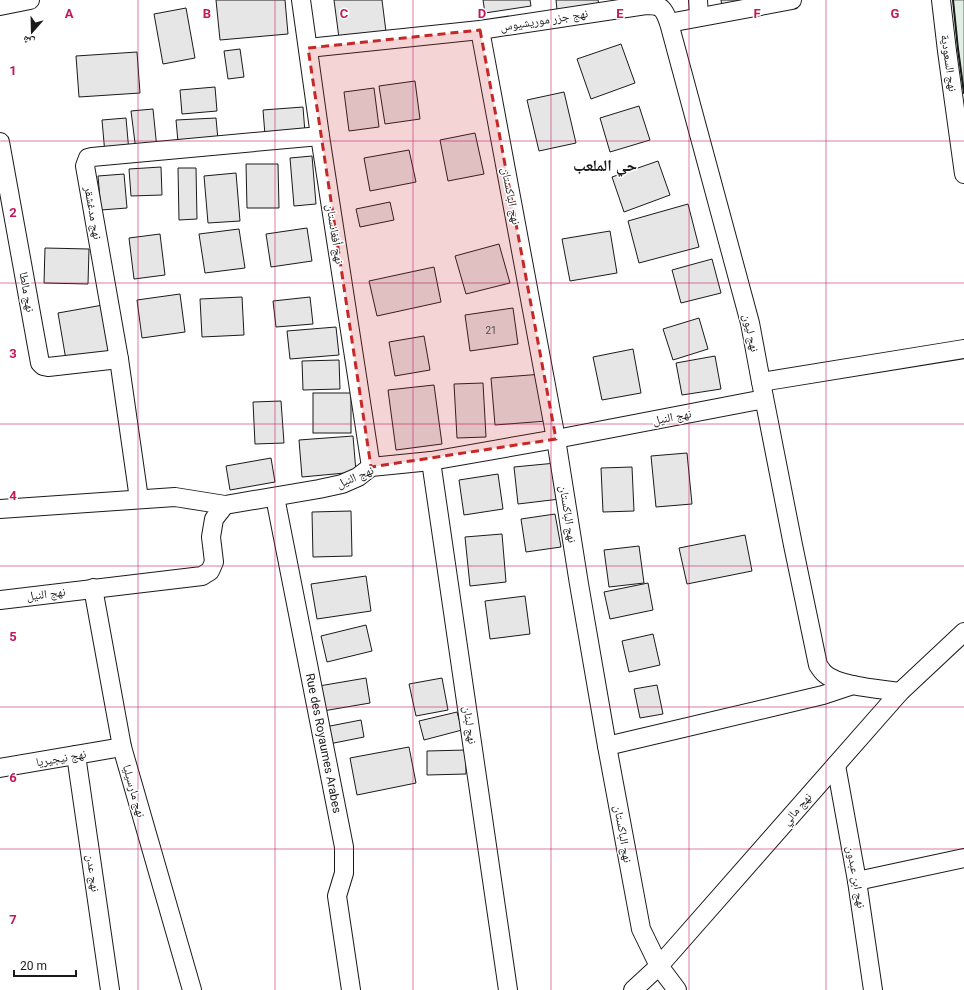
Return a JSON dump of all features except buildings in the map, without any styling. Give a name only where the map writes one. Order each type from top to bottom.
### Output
[{"type":"street","points":[[0,6],[30,0]]},
{"type":"street","name":"نهج أفغانستان","points":[[302,0],[320,136],[371,468]]},
{"type":"street","points":[[669,23],[699,9],[792,0]]},
{"type":"street","name":"نهج السعودية","points":[[941,0],[964,174]]},
{"type":"street","name":"نهج جزر موريشيوس","points":[[308,48],[480,30],[646,5],[660,7]]},
{"type":"street","name":"نهج ليون","points":[[660,7],[665,11],[669,23],[750,323],[762,391],[818,665],[824,673],[832,679],[853,685]]},
{"type":"street","name":"نهج الباكستان","points":[[480,30],[556,439],[579,584],[640,929],[659,966],[677,990]]},
{"type":"street","name":"نهج مدغشقر","points":[[139,499],[119,359],[85,166],[88,158],[320,136]]},
{"type":"street","name":"نهج مالطا","points":[[0,142],[40,363],[43,366],[48,367],[119,359]]},
{"type":"street","name":"نهج النيل","points":[[0,600],[202,576],[210,571],[214,562],[212,537],[214,519],[225,505],[342,484],[358,478],[371,468],[431,461],[556,439],[762,391],[964,349]]},
{"type":"street","name":"نهج لبنان","points":[[431,461],[508,990]]},
{"type":"street","points":[[0,509],[175,497],[225,505]]},
{"type":"street","name":"Rue des Royaumes Arabes","points":[[275,497],[344,847],[344,873],[337,896],[351,990]]},
{"type":"street","name":"نهج مارسيليا","points":[[94,588],[122,747],[192,990]]},
{"type":"street","name":"نهج مالي","points":[[633,990],[659,966],[900,692],[964,632]]},
{"type":"street","points":[[607,746],[823,695],[853,685],[900,692]]},
{"type":"street","name":"نهج نيجيريا","points":[[0,768],[122,747]]},
{"type":"street","name":"نهج عدن","points":[[76,755],[110,990]]},
{"type":"street","name":"نهج ابن عبدون","points":[[836,765],[857,881],[873,990]]},
{"type":"street","points":[[857,881],[964,858]]},
{"type":"highlighted area","points":[[480,30],[556,439],[371,467],[308,48]]},
{"type":"green space","points":[[953,0],[964,0],[964,93],[958,49]]},
{"type":"wall","points":[[953,0],[964,93]]},
{"type":"district","name":"حي الملعب","points":[[605,165]]}]
